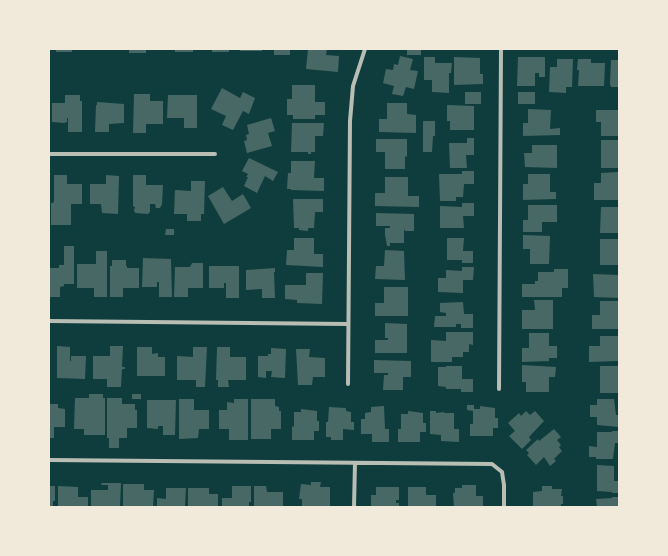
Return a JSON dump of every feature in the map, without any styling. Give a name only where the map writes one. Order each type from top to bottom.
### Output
[{"type":"street","points":[[348,384],[350,121],[353,86],[365,49]]},
{"type":"street","points":[[499,389],[501,49]]},
{"type":"street","points":[[49,154],[215,154]]},
{"type":"street","points":[[49,321],[348,324]]},
{"type":"street","points":[[49,460],[492,464],[502,472],[504,485],[504,507]]},
{"type":"street","points":[[354,507],[355,463]]},
{"type":"building","points":[[56,49],[72,49],[72,52],[56,52]]},
{"type":"building","points":[[129,49],[146,49],[146,53],[129,53]]},
{"type":"building","points":[[175,49],[193,49],[193,52],[175,52]]},
{"type":"building","points":[[212,49],[229,49],[229,52],[212,52]]},
{"type":"building","points":[[240,49],[262,49],[262,51],[240,51]]},
{"type":"building","points":[[274,49],[290,49],[290,55],[274,55]]},
{"type":"building","points":[[308,49],[327,49],[326,55],[339,56],[338,72],[306,69]]},
{"type":"building","points":[[407,49],[421,49],[421,55],[407,55]]},
{"type":"building","points":[[400,56],[413,59],[410,70],[418,71],[414,89],[406,87],[403,96],[392,94],[394,86],[383,83],[386,69],[393,70],[394,64],[398,65]]},
{"type":"building","points":[[424,57],[435,57],[435,63],[452,63],[451,73],[449,73],[449,93],[432,92],[432,80],[424,80]]},
{"type":"building","points":[[454,57],[480,58],[480,74],[483,74],[483,84],[454,85]]},
{"type":"building","points":[[518,57],[545,57],[545,77],[539,77],[539,73],[535,73],[535,86],[517,86]]},
{"type":"building","points":[[557,59],[573,59],[572,87],[566,87],[566,93],[549,92],[550,67],[557,67]]},
{"type":"building","points":[[578,59],[591,59],[591,63],[605,63],[604,86],[578,86]]},
{"type":"building","points":[[611,60],[619,60],[619,87],[611,87],[610,84]]},
{"type":"building","points":[[292,85],[315,85],[315,102],[325,102],[325,115],[315,115],[315,119],[293,119],[293,115],[287,115],[287,99],[292,99]]},
{"type":"building","points":[[222,88],[240,98],[243,92],[255,98],[249,114],[243,111],[233,130],[222,125],[226,116],[211,109]]},
{"type":"building","points":[[465,92],[481,92],[481,104],[465,104]]},
{"type":"building","points":[[518,92],[535,92],[535,104],[518,104]]},
{"type":"building","points":[[134,94],[150,94],[150,101],[163,101],[163,124],[146,124],[146,133],[133,133]]},
{"type":"building","points":[[65,95],[80,95],[80,101],[82,101],[82,132],[68,132],[68,118],[67,122],[64,123],[52,122],[52,103],[65,103]]},
{"type":"building","points":[[168,95],[197,95],[197,128],[184,128],[184,118],[167,118]]},
{"type":"building","points":[[97,102],[124,104],[124,123],[109,124],[109,132],[95,132]]},
{"type":"building","points":[[387,103],[407,103],[407,114],[416,115],[416,133],[379,132],[379,119],[387,119]]},
{"type":"building","points":[[447,105],[474,106],[474,130],[450,130],[450,121],[447,121]]},
{"type":"building","points":[[528,109],[551,110],[550,129],[560,128],[560,135],[523,136],[523,123],[528,123]]},
{"type":"building","points":[[596,110],[619,110],[619,136],[601,136],[601,122],[596,122]]},
{"type":"building","points":[[271,118],[275,131],[268,133],[272,146],[247,153],[244,141],[247,140],[246,135],[249,134],[247,125]]},
{"type":"building","points":[[423,121],[435,121],[435,136],[433,136],[432,152],[423,152]]},
{"type":"building","points":[[292,123],[324,123],[323,136],[315,136],[315,152],[308,154],[308,152],[291,152]]},
{"type":"building","points":[[467,138],[474,138],[474,155],[466,155],[467,168],[450,168],[449,143],[467,143]]},
{"type":"building","points":[[376,139],[407,139],[405,169],[385,169],[385,152],[376,152]]},
{"type":"building","points":[[601,140],[619,140],[619,168],[601,168]]},
{"type":"building","points":[[532,145],[557,145],[557,168],[525,167],[524,153],[532,153]]},
{"type":"building","points":[[249,158],[278,172],[273,181],[265,176],[257,193],[244,186],[248,174],[242,171]]},
{"type":"building","points":[[291,161],[315,161],[314,178],[324,178],[324,191],[287,189],[288,173],[291,173]]},
{"type":"building","points":[[462,171],[474,171],[474,184],[464,184],[463,197],[456,197],[456,201],[440,201],[439,174],[462,174]]},
{"type":"building","points":[[619,172],[619,200],[594,200],[594,183],[601,183],[601,173]]},
{"type":"building","points":[[528,174],[550,174],[550,192],[556,192],[556,199],[523,200],[523,184],[528,184]]},
{"type":"building","points":[[54,175],[67,175],[67,184],[82,184],[82,204],[71,204],[71,225],[51,225],[51,203],[54,201]]},
{"type":"building","points":[[106,175],[119,176],[118,214],[102,213],[101,204],[90,204],[90,184],[106,184]]},
{"type":"building","points":[[133,175],[146,175],[146,185],[163,185],[162,204],[160,208],[156,208],[155,204],[150,204],[150,212],[148,214],[135,213],[135,207],[133,206]]},
{"type":"building","points":[[385,177],[408,177],[408,196],[419,196],[419,207],[375,206],[375,193],[385,193]]},
{"type":"building","points":[[191,181],[205,181],[204,214],[201,214],[201,221],[187,221],[187,214],[174,214],[175,190],[191,191]]},
{"type":"building","points":[[223,187],[232,201],[243,194],[251,208],[224,224],[208,196]]},
{"type":"building","points":[[293,199],[323,199],[323,212],[315,212],[314,228],[308,228],[308,231],[294,228]]},
{"type":"building","points":[[462,203],[474,203],[474,216],[463,216],[464,228],[440,228],[440,206],[462,207]]},
{"type":"building","points":[[528,205],[557,205],[557,222],[542,222],[542,232],[523,232],[523,220],[528,220]]},
{"type":"building","points":[[601,207],[619,207],[619,233],[600,233]]},
{"type":"building","points":[[376,213],[414,214],[414,231],[405,231],[404,229],[404,243],[390,243],[390,246],[387,246],[385,228],[390,228],[390,226],[376,226]]},
{"type":"building","points":[[166,229],[174,229],[174,235],[165,235]]},
{"type":"building","points":[[523,235],[550,236],[549,264],[530,264],[530,249],[523,249]]},
{"type":"building","points":[[294,238],[314,238],[314,254],[323,254],[323,267],[286,265],[287,250],[294,250]]},
{"type":"building","points":[[447,238],[464,238],[463,251],[473,251],[473,263],[462,263],[462,260],[447,260]]},
{"type":"building","points":[[600,239],[619,239],[619,265],[600,265]]},
{"type":"building","points":[[64,246],[74,246],[74,284],[64,284],[64,286],[60,287],[60,297],[49,297],[49,268],[59,268],[59,265],[64,265]]},
{"type":"building","points":[[385,250],[404,251],[405,280],[375,279],[376,266],[384,266]]},
{"type":"building","points":[[96,251],[107,251],[107,297],[94,297],[94,288],[77,288],[77,264],[96,264]]},
{"type":"building","points":[[143,258],[171,259],[172,297],[159,297],[159,282],[157,282],[157,287],[142,287]]},
{"type":"building","points":[[112,260],[126,260],[127,268],[139,268],[139,288],[123,288],[123,297],[110,297],[110,266],[112,266]]},
{"type":"building","points":[[192,263],[203,263],[203,288],[188,288],[188,297],[174,297],[175,267],[190,267]]},
{"type":"building","points":[[209,266],[239,266],[239,298],[226,298],[226,283],[224,283],[224,288],[209,288]]},
{"type":"building","points":[[462,267],[474,267],[473,280],[463,280],[463,293],[438,292],[438,278],[446,278],[446,270],[462,271]]},
{"type":"building","points":[[275,268],[275,298],[262,298],[262,289],[246,290],[246,270]]},
{"type":"building","points":[[554,269],[568,269],[568,288],[562,288],[562,297],[522,297],[522,284],[535,284],[535,281],[538,281],[538,272],[554,272]]},
{"type":"building","points":[[306,273],[323,273],[322,304],[297,303],[297,300],[285,299],[285,285],[306,285]]},
{"type":"building","points":[[593,274],[619,275],[619,298],[594,297]]},
{"type":"building","points":[[384,287],[408,287],[408,316],[375,316],[375,303],[384,303]]},
{"type":"building","points":[[534,300],[553,300],[553,329],[522,329],[522,310],[535,310]]},
{"type":"building","points":[[600,301],[619,301],[619,329],[592,329],[592,315],[600,315]]},
{"type":"building","points":[[463,302],[464,314],[473,314],[473,328],[461,328],[461,324],[456,324],[456,327],[434,327],[435,316],[446,316],[446,313],[440,312],[440,303]]},
{"type":"building","points":[[385,323],[407,324],[407,353],[375,353],[375,340],[388,340],[388,338],[385,338]]},
{"type":"building","points":[[446,332],[473,332],[473,345],[469,344],[469,352],[463,352],[463,357],[452,357],[452,362],[431,362],[431,340],[446,341]]},
{"type":"building","points":[[529,333],[549,333],[549,346],[557,346],[557,358],[549,358],[549,361],[522,362],[522,348],[529,348]]},
{"type":"building","points":[[600,336],[619,336],[619,361],[589,362],[589,346],[600,346]]},
{"type":"building","points":[[57,346],[70,347],[70,361],[71,356],[86,356],[85,379],[57,378]]},
{"type":"building","points":[[110,346],[123,346],[122,367],[125,367],[125,369],[122,369],[121,387],[107,387],[107,379],[93,379],[93,356],[110,356]]},
{"type":"building","points":[[137,347],[152,347],[152,354],[158,353],[158,357],[165,357],[165,376],[137,376]]},
{"type":"building","points":[[193,347],[207,347],[205,387],[196,387],[196,380],[177,380],[177,356],[193,357]]},
{"type":"building","points":[[217,347],[230,347],[230,357],[246,357],[246,380],[228,380],[229,387],[218,387],[218,380],[216,380]]},
{"type":"building","points":[[271,348],[286,349],[285,378],[271,377],[272,371],[266,371],[266,378],[258,377],[258,356],[268,356],[268,354],[271,354]]},
{"type":"building","points":[[296,349],[310,349],[309,357],[325,358],[325,377],[313,377],[312,385],[298,385]]},
{"type":"building","points":[[374,360],[411,361],[411,377],[403,377],[403,390],[383,390],[384,375],[388,375],[388,373],[374,373]]},
{"type":"building","points":[[522,365],[556,367],[555,377],[549,377],[549,392],[526,392],[526,382],[522,382]]},
{"type":"building","points":[[462,366],[462,379],[473,379],[473,392],[461,392],[461,389],[446,389],[446,387],[438,386],[438,367]]},
{"type":"building","points":[[600,366],[619,366],[619,393],[600,393]]},
{"type":"building","points":[[89,394],[103,394],[103,398],[105,398],[105,435],[84,435],[84,429],[74,429],[75,398],[89,398]]},
{"type":"building","points":[[132,394],[141,394],[141,399],[132,399]]},
{"type":"building","points":[[107,398],[122,398],[122,404],[135,404],[135,410],[137,410],[137,428],[127,428],[127,438],[119,438],[119,448],[109,448],[109,438],[107,438]]},
{"type":"building","points":[[179,399],[194,399],[194,410],[209,410],[209,429],[199,429],[198,438],[179,439]]},
{"type":"building","points":[[234,399],[248,399],[248,440],[229,440],[229,429],[219,429],[219,410],[227,410],[227,402],[234,403]]},
{"type":"building","points":[[251,399],[275,399],[275,406],[279,407],[279,411],[281,411],[281,429],[271,429],[271,439],[251,439]]},
{"type":"building","points":[[597,399],[614,399],[616,415],[619,415],[619,427],[597,425],[597,417],[590,417],[590,405],[597,405]]},
{"type":"building","points":[[147,400],[176,400],[175,435],[163,435],[163,426],[158,426],[158,429],[147,428]]},
{"type":"building","points":[[49,404],[58,404],[58,408],[65,409],[65,427],[54,427],[54,438],[49,438]]},
{"type":"building","points":[[467,405],[474,405],[474,409],[480,409],[480,406],[495,408],[495,418],[498,418],[498,428],[493,428],[493,436],[470,436],[470,424],[473,424],[473,411],[467,410]]},
{"type":"building","points":[[384,406],[385,429],[389,429],[389,442],[372,442],[372,434],[361,434],[361,419],[365,419],[365,413],[371,412],[371,407]]},
{"type":"building","points":[[329,407],[346,408],[346,411],[351,412],[351,422],[354,422],[354,430],[343,429],[343,440],[331,440],[331,437],[326,437],[326,422],[328,422]]},
{"type":"building","points":[[301,409],[317,411],[319,431],[314,431],[314,440],[292,440],[294,412],[301,412]]},
{"type":"building","points":[[408,411],[423,413],[423,423],[426,423],[426,432],[420,432],[420,442],[398,442],[398,429],[401,429],[401,414],[408,414]]},
{"type":"building","points":[[430,411],[436,411],[436,413],[454,413],[454,429],[459,429],[459,442],[441,441],[441,435],[430,434]]},
{"type":"building","points":[[526,411],[530,415],[535,411],[544,421],[529,437],[531,440],[522,449],[509,436],[515,431],[508,423],[519,413],[521,416]]},
{"type":"building","points":[[554,429],[561,437],[557,440],[561,445],[559,447],[562,451],[554,459],[556,461],[550,466],[544,457],[536,465],[527,455],[529,453],[526,450],[538,439],[539,441]]},
{"type":"building","points":[[619,431],[619,443],[615,443],[613,459],[596,459],[596,457],[589,457],[589,446],[597,447],[597,432]]},
{"type":"building","points":[[597,465],[614,466],[614,481],[619,481],[619,493],[597,491]]},
{"type":"building","points":[[311,482],[321,482],[320,487],[330,487],[330,507],[302,507],[302,499],[299,499],[301,484],[311,485]]},
{"type":"building","points":[[101,483],[121,483],[120,507],[91,507],[91,490],[108,490],[108,485],[102,485]]},
{"type":"building","points":[[123,484],[144,484],[144,490],[154,490],[153,507],[123,507]]},
{"type":"building","points":[[462,485],[476,485],[476,496],[483,496],[483,507],[454,507],[453,493],[455,493],[455,488],[462,488]]},
{"type":"building","points":[[49,486],[55,486],[55,501],[53,501],[53,507],[49,507]]},
{"type":"building","points":[[58,486],[78,487],[78,497],[88,497],[88,507],[58,507]]},
{"type":"building","points":[[232,486],[251,486],[251,502],[249,502],[249,507],[222,507],[222,498],[232,498]]},
{"type":"building","points":[[254,486],[266,486],[267,492],[283,492],[283,507],[254,507]]},
{"type":"building","points":[[542,486],[552,486],[552,489],[562,489],[561,496],[563,496],[563,504],[561,504],[561,507],[533,507],[533,492],[542,491]]},
{"type":"building","points":[[376,487],[399,487],[399,500],[396,500],[396,503],[399,503],[399,507],[371,507],[371,495],[376,495]]},
{"type":"building","points":[[408,487],[426,487],[426,495],[436,495],[436,507],[408,507]]},
{"type":"building","points":[[166,488],[186,488],[185,507],[157,507],[157,498],[166,499]]},
{"type":"building","points":[[188,488],[209,488],[209,494],[218,494],[218,507],[188,507]]},
{"type":"building","points":[[619,497],[619,507],[597,507],[596,499]]}]
